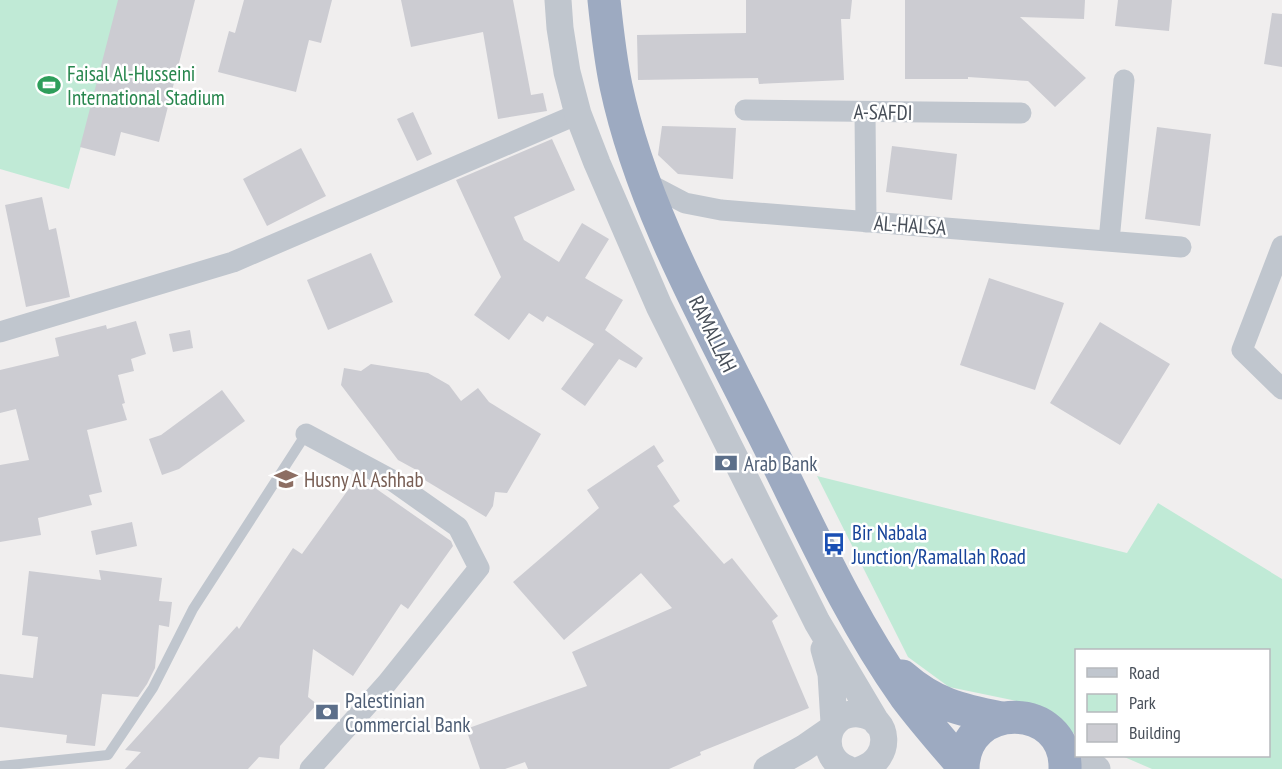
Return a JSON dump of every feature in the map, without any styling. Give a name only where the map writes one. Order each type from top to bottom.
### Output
[{"type":"highway","name":"RAMALLAH","points":[[604,0],[616,86],[632,144],[667,237],[695,297],[838,585],[874,649],[925,723],[963,768]]},
{"type":"highway","name":"RAMALLAH","points":[[874,649],[919,691],[946,705],[1001,718],[1017,716],[1029,718],[1050,730]]},
{"type":"highway","points":[[963,768],[966,750],[973,736],[986,725],[1001,718]]},
{"type":"highway","points":[[1050,730],[1060,744],[1065,769]]},
{"type":"street","points":[[558,0],[567,72],[578,114],[600,172],[659,306],[817,622],[880,727],[900,769]]},
{"type":"street","points":[[1109,241],[1124,80]]},
{"type":"street","name":"A-SAFDI","points":[[745,110],[1021,113]]},
{"type":"street","points":[[865,112],[866,222]]},
{"type":"street","points":[[0,332],[233,262],[578,114]]},
{"type":"street","name":"AL-HALSA","points":[[645,182],[685,203],[721,210],[1181,247]]},
{"type":"street","points":[[1282,246],[1242,350],[1282,389]]},
{"type":"street","points":[[306,434],[390,479],[458,527],[479,568],[387,683],[310,769]]},
{"type":"street","points":[[767,769],[804,748],[832,727],[843,717],[851,714],[861,714],[880,727],[884,740],[880,758],[873,764],[843,768],[832,757],[827,739],[832,727],[831,674],[817,622]]},
{"type":"street","points":[[1050,730],[1075,750]]},
{"type":"street","points":[[1082,757],[1097,769]]},
{"type":"lane","points":[[0,766],[108,755],[153,688],[193,609],[306,434]]},
{"type":"green space","name":"Faisal Al-Husseini International Stadium","points":[[0,0],[122,0],[69,189],[0,169]]},
{"type":"green space","points":[[817,476],[1127,553],[1158,503],[1282,579],[1282,769],[1152,769],[1124,757],[1270,757],[1270,649],[1075,649],[1075,734],[1027,703],[949,687],[908,657]]},
{"type":"building","points":[[118,0],[195,0],[159,142],[121,132],[115,156],[80,147]]},
{"type":"building","points":[[244,0],[332,0],[321,43],[309,40],[296,92],[218,72],[229,31],[235,33]]},
{"type":"building","points":[[401,0],[513,0],[531,95],[543,93],[547,111],[498,119],[483,32],[411,47]]},
{"type":"building","points":[[746,0],[852,0],[850,19],[841,19],[844,80],[759,84],[758,78],[638,80],[637,35],[746,33]]},
{"type":"building","points":[[905,0],[1085,0],[1084,19],[1020,17],[1086,78],[1055,107],[1028,81],[968,77],[968,79],[905,79]]},
{"type":"building","points":[[1118,0],[1172,0],[1169,31],[1115,26]]},
{"type":"building","points":[[1272,13],[1282,14],[1282,67],[1264,64]]},
{"type":"building","points":[[413,112],[432,154],[417,161],[397,119]]},
{"type":"building","points":[[662,126],[736,128],[733,179],[678,174],[658,155]]},
{"type":"building","points":[[1157,127],[1211,134],[1200,226],[1145,219]]},
{"type":"building","points":[[552,139],[575,190],[514,217],[524,240],[559,262],[582,223],[609,239],[585,278],[623,300],[605,330],[643,358],[636,368],[619,359],[585,406],[561,389],[594,344],[547,316],[543,322],[529,313],[509,340],[474,315],[501,277],[456,180]]},
{"type":"building","points":[[892,146],[957,154],[952,200],[886,192]]},
{"type":"building","points":[[301,148],[326,196],[267,226],[243,179]]},
{"type":"building","points":[[42,197],[49,230],[56,228],[70,297],[26,307],[5,205]]},
{"type":"building","points":[[371,253],[393,302],[328,330],[307,280]]},
{"type":"building","points":[[989,278],[1064,303],[1035,390],[960,365]]},
{"type":"building","points":[[136,321],[146,354],[131,359],[134,371],[118,375],[127,420],[87,430],[102,492],[89,495],[92,505],[38,518],[41,535],[0,542],[0,465],[29,460],[16,409],[0,413],[0,370],[59,356],[55,338],[106,325],[107,329]]},
{"type":"building","points":[[1100,322],[1170,364],[1120,445],[1050,403]]},
{"type":"building","points":[[190,330],[193,348],[173,352],[169,334]]},
{"type":"building","points":[[371,364],[428,373],[449,385],[461,401],[478,388],[489,402],[541,434],[507,493],[495,492],[493,506],[486,517],[418,476],[420,472],[398,460],[341,385],[344,368],[361,371]]},
{"type":"building","points":[[222,390],[245,421],[179,469],[162,475],[149,439],[161,435]]},
{"type":"building","points":[[654,445],[664,461],[657,466],[680,501],[673,506],[724,564],[732,558],[778,616],[772,621],[809,708],[700,752],[701,755],[669,769],[528,769],[525,762],[505,769],[480,769],[466,729],[587,686],[572,652],[672,608],[641,573],[564,640],[513,582],[599,508],[587,490]]},
{"type":"building","points":[[358,476],[451,541],[453,546],[408,609],[401,604],[353,676],[313,649],[308,697],[317,704],[280,746],[279,759],[259,757],[248,769],[125,769],[141,752],[125,750],[237,626],[239,629],[293,548],[302,554]]},
{"type":"building","points":[[132,522],[137,546],[96,555],[91,531]]},
{"type":"building","points":[[99,570],[162,578],[159,601],[172,602],[169,627],[159,625],[155,668],[147,684],[138,697],[102,694],[95,746],[66,743],[67,735],[0,727],[0,674],[33,678],[38,637],[22,635],[29,571],[101,580]]},
{"type":"place","name":"Faisal Al-Husseini International Stadium","points":[[49,85]]},
{"type":"place","name":"Arab Bank","points":[[726,463]]},
{"type":"place","name":"Husny Al Ashhab","points":[[286,479]]},
{"type":"place","name":"Bir Nabala Junction/Ramallah Road","points":[[834,544]]},
{"type":"place","name":"Palestinian Commercial Bank","points":[[327,712]]}]
